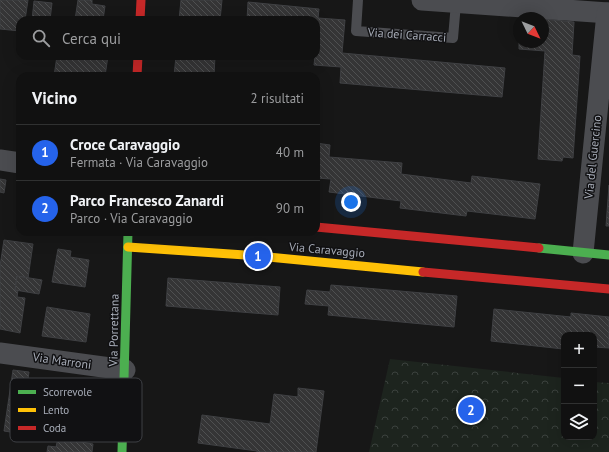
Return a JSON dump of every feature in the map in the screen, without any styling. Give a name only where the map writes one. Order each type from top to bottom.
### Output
[{"type":"main road","points":[[140,16],[141,0]]},
{"type":"main road","points":[[137,72],[138,60]]},
{"type":"main road","name":"Via Caravaggio","points":[[320,227],[480,246],[609,255]]},
{"type":"main road","name":"Via Porrettana","points":[[125,378],[128,236]]},
{"type":"main road","name":"Via Caravaggio","points":[[128,247],[476,273],[609,289]]},
{"type":"main road","name":"Via Porrettana","points":[[122,442],[122,452]]},
{"type":"street","points":[[422,0],[456,3],[562,5],[608,13]]},
{"type":"street","name":"Via del Guercino","points":[[583,253],[608,13]]},
{"type":"street","points":[[0,160],[16,162]]},
{"type":"street","name":"Via Marroni","points":[[0,353],[125,370]]},
{"type":"lane","name":"Via dei Carracci","points":[[358,0],[356,31],[453,38],[456,3]]},
{"type":"green space","points":[[390,359],[561,378],[561,440],[597,440],[597,382],[609,383],[609,452],[369,452]]},
{"type":"building","points":[[0,0],[28,0],[26,16],[16,16],[16,31],[0,29]]},
{"type":"building","points":[[78,0],[92,0],[92,4],[105,6],[104,16],[76,16]]},
{"type":"building","points":[[181,0],[222,0],[220,16],[179,16]]},
{"type":"building","points":[[34,1],[52,3],[50,16],[32,16]]},
{"type":"building","points":[[248,2],[319,9],[318,16],[247,16]]},
{"type":"building","points":[[320,18],[345,20],[342,53],[505,68],[502,97],[340,83],[341,67],[314,65],[315,60],[320,60]]},
{"type":"building","points":[[549,20],[574,22],[572,55],[580,56],[573,158],[563,157],[562,161],[538,159],[545,51],[519,49],[549,48]]},
{"type":"building","points":[[56,60],[107,60],[106,72],[55,72]]},
{"type":"building","points":[[176,60],[215,60],[214,72],[174,72]]},
{"type":"building","points":[[320,144],[330,145],[329,157],[402,163],[401,174],[471,183],[472,176],[540,184],[535,219],[467,211],[466,216],[400,208],[401,201],[329,192],[331,179],[320,178]]},
{"type":"building","points":[[0,179],[6,180],[4,193],[0,192]]},
{"type":"building","points":[[609,185],[609,226],[606,226]]},
{"type":"building","points":[[4,240],[33,244],[28,278],[17,276],[15,290],[18,290],[17,297],[25,298],[20,333],[0,329],[0,266]]},
{"type":"building","points":[[58,249],[71,251],[70,257],[89,260],[85,287],[52,282]]},
{"type":"building","points":[[17,276],[42,280],[39,294],[15,290]]},
{"type":"building","points":[[168,278],[280,287],[278,315],[166,306]]},
{"type":"building","points":[[331,285],[457,296],[454,327],[328,315],[329,306],[305,304],[307,290],[330,292]]},
{"type":"building","points":[[47,307],[90,314],[86,342],[42,336]]},
{"type":"building","points":[[494,309],[571,317],[571,313],[609,317],[609,348],[597,347],[597,332],[561,332],[561,349],[491,341]]},
{"type":"building","points":[[13,370],[29,372],[28,378],[12,378]]},
{"type":"building","points":[[298,388],[324,391],[316,452],[257,452],[198,443],[202,415],[270,424],[274,394],[298,397]]},
{"type":"building","points":[[10,390],[10,432],[4,431]]},
{"type":"building","points":[[57,442],[81,442],[93,444],[92,452],[47,452],[48,446],[56,447]]},
{"type":"traffic: fast","points":[[124,378],[128,236]]},
{"type":"traffic: fast","points":[[539,248],[609,255]]},
{"type":"traffic: fast","points":[[122,442],[122,452]]},
{"type":"traffic: slow","points":[[128,247],[258,256],[423,272]]},
{"type":"traffic: jam","points":[[140,16],[141,0]]},
{"type":"traffic: jam","points":[[137,72],[138,60]]},
{"type":"traffic: jam","points":[[320,227],[539,248]]},
{"type":"traffic: jam","points":[[423,272],[609,289]]},
{"type":"place","name":"Croce Caravaggio","points":[[258,256]]},
{"type":"place","name":"Parco Francesco Zanardi","points":[[471,410]]}]
